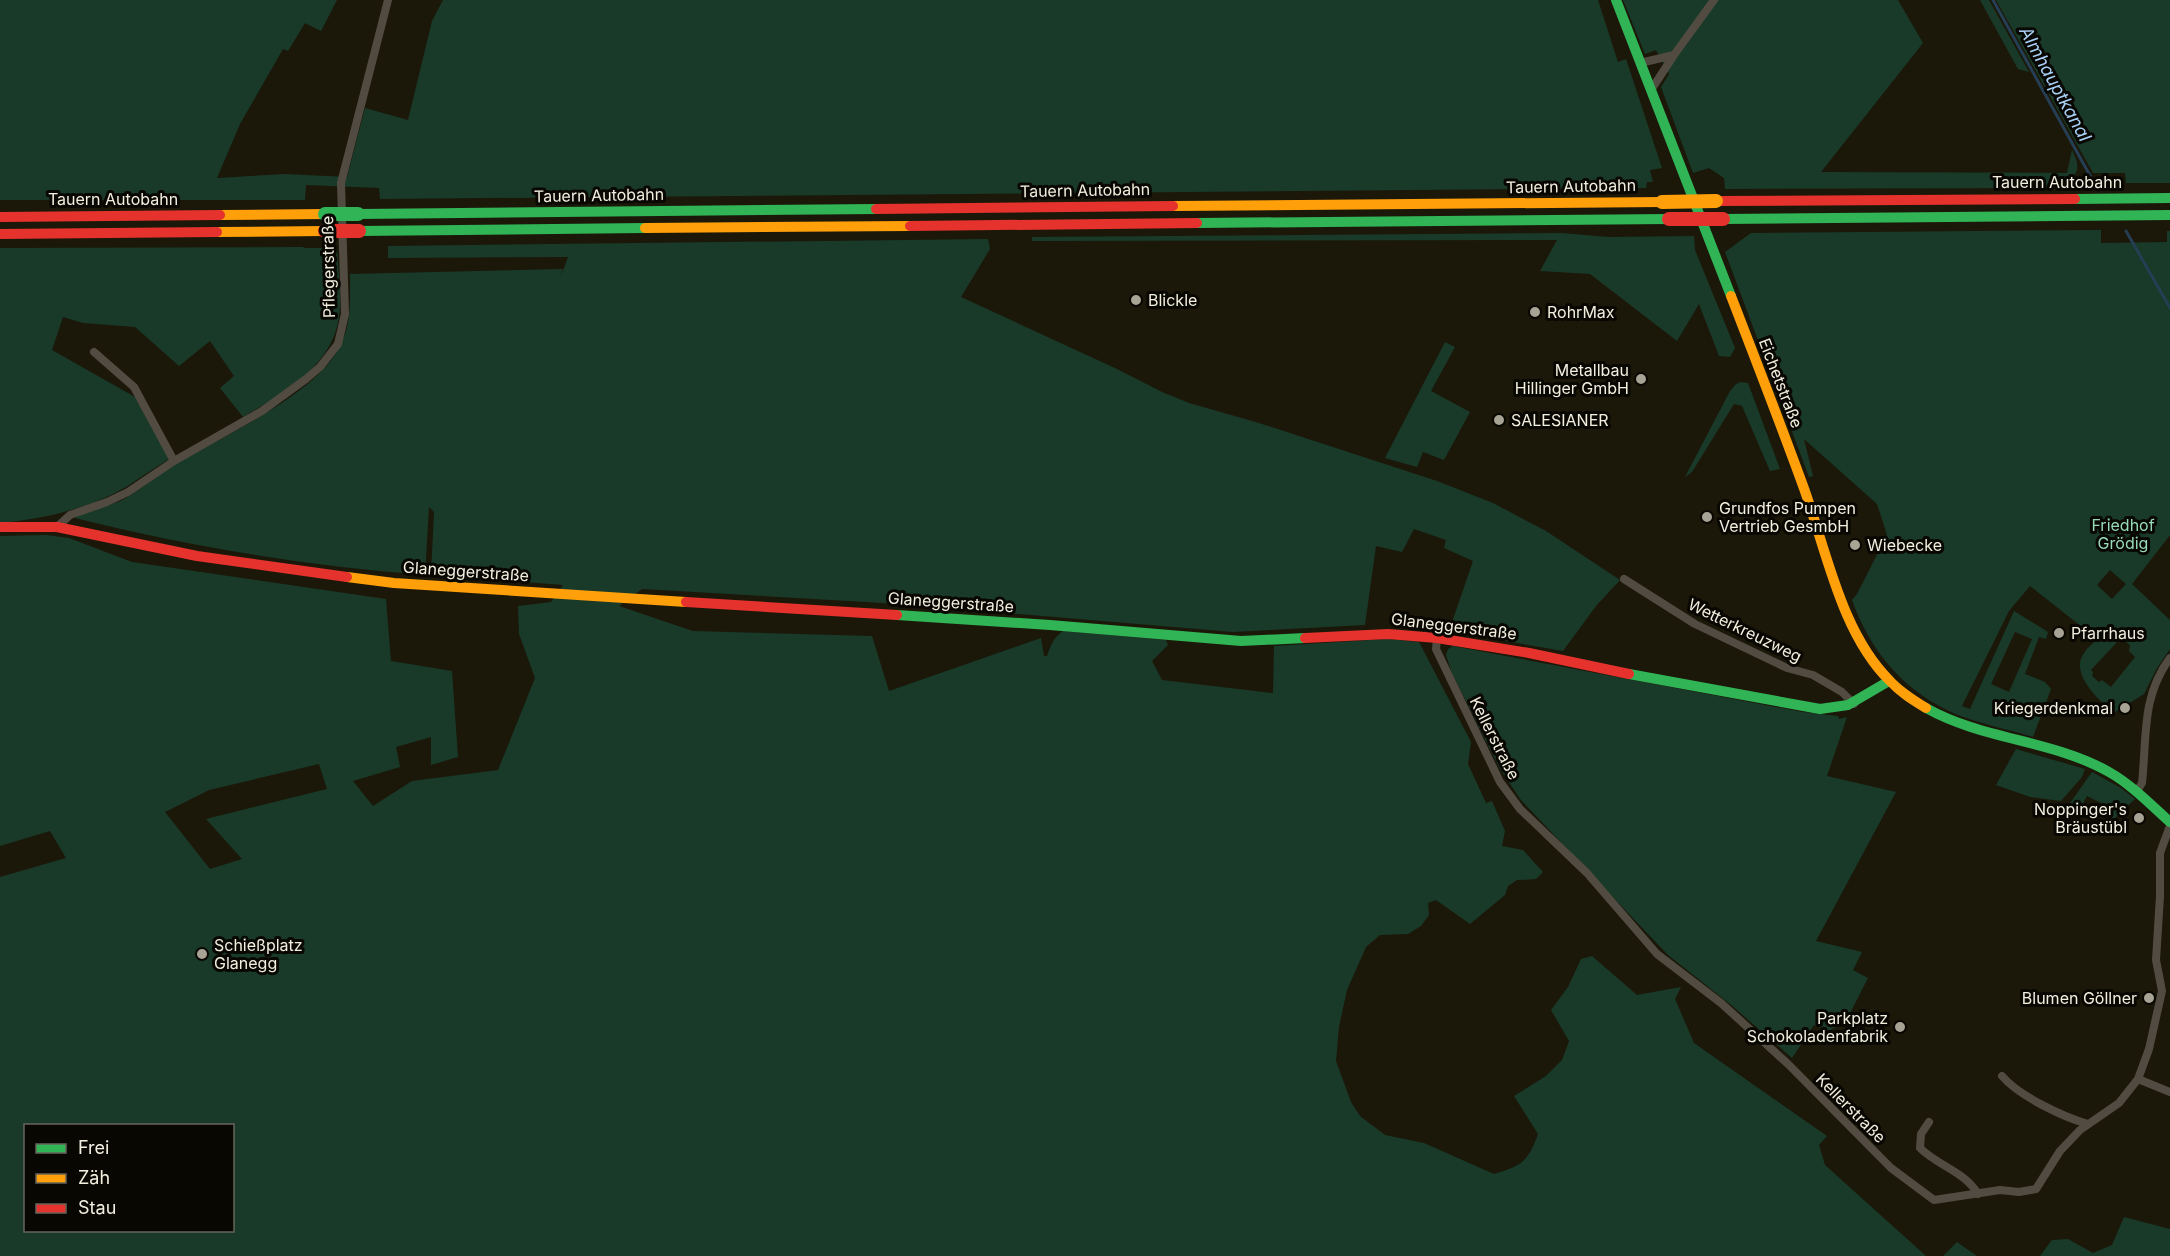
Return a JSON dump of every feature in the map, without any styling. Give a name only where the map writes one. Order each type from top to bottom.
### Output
[{"type":"main road","name":"Eichetstraße","points":[[1616,0],[1803,486],[1854,626],[1867,654],[1889,681],[1910,698],[1952,722],[2016,739],[2098,766],[2138,791],[2170,824]]},
{"type":"main road","name":"Tauern Autobahn","points":[[0,217],[2170,198]]},
{"type":"main road","name":"Tauern Autobahn","points":[[0,234],[2170,215]]},
{"type":"main road","name":"Glaneggerstraße","points":[[0,527],[57,527],[197,556],[394,583],[1050,625],[1220,640],[1388,634],[1437,638],[1529,653],[1674,683],[1820,709],[1839,709],[1854,704],[1889,681]]},
{"type":"street","name":"Pflegerstraße","points":[[57,527],[70,515],[128,492],[174,460],[262,411],[320,367],[338,344],[345,314],[341,183],[388,0]]},
{"type":"street","points":[[1651,90],[1714,0]]},
{"type":"street","points":[[1640,63],[1674,55]]},
{"type":"street","points":[[94,352],[134,387],[174,460]]},
{"type":"street","name":"Wetterkreuzweg","points":[[1624,579],[1695,624],[1787,668],[1813,675],[1842,692],[1854,704]]},
{"type":"street","name":"Kellerstraße","points":[[1437,638],[1436,649],[1500,782],[1520,809],[1587,873],[1657,954],[1721,1003],[1788,1064],[1891,1168],[1934,1200],[2000,1191],[2019,1192],[2036,1188],[2060,1151],[2088,1124],[2119,1103],[2138,1079],[2154,1031],[2162,991],[2156,960],[2160,853],[2170,824]]},
{"type":"street","points":[[2138,791],[2142,783],[2146,716],[2150,696],[2170,658]]},
{"type":"street","points":[[2002,1076],[2016,1090],[2071,1119],[2088,1124]]},
{"type":"street","points":[[2138,1079],[2170,1092]]},
{"type":"street","points":[[1929,1122],[1921,1134],[1920,1148],[1967,1179],[1978,1194]]},
{"type":"green space","points":[[0,0],[337,0],[321,31],[305,23],[288,51],[283,49],[240,124],[217,178],[285,174],[347,177],[365,108],[408,120],[432,21],[443,0],[1598,0],[1618,62],[1626,59],[1662,168],[1650,170],[1653,182],[1647,182],[1646,188],[380,199],[379,188],[306,185],[305,200],[0,200]]},
{"type":"green space","points":[[1623,0],[1898,0],[1923,43],[1821,172],[2067,173],[2072,150],[2077,164],[2076,171],[2069,185],[2054,188],[1725,189],[1724,178],[1709,168],[1693,173],[1661,87],[1669,74],[1656,50],[1645,54]]},
{"type":"green space","points":[[1980,0],[1989,0],[2029,72],[2018,69]]},
{"type":"green space","points":[[1996,0],[2170,0],[2170,183],[2126,183],[2125,173],[2093,173]]},
{"type":"green space","name":"Friedhof Grödig","points":[[2101,230],[2101,243],[2167,242],[2167,231],[2170,231],[2170,535],[2132,584],[2170,620],[2170,649],[2144,694],[2115,712],[2103,703],[2085,682],[2080,666],[2081,659],[2090,645],[2103,634],[2098,630],[2092,635],[2030,586],[2009,611],[1962,706],[1970,709],[2014,611],[2048,632],[2046,639],[2039,637],[2025,674],[2045,682],[2051,689],[2033,737],[1949,711],[1916,691],[1889,665],[1868,635],[1852,600],[1887,535],[1877,504],[1804,439],[1813,476],[1809,477],[1725,252],[1751,233]],"holes":[[[2110,570],[2126,584],[2112,599],[2097,585]],[[2015,632],[2032,639],[2009,692],[1991,684]],[[2118,641],[2125,641],[2130,645],[2129,651],[2135,657],[2111,687],[2102,680],[2099,682],[2092,676],[2091,670]]]},
{"type":"green space","points":[[1562,233],[1609,237],[1694,236],[1695,250],[1735,348],[1730,357],[1719,356],[1699,304],[1677,341],[1590,274],[1540,271],[1557,240],[1032,241],[1032,237]]},
{"type":"green space","points":[[988,239],[990,249],[961,297],[1189,403],[1259,423],[1437,481],[1493,503],[1546,531],[1620,580],[1596,606],[1563,651],[1449,631],[1473,561],[1444,548],[1446,540],[1414,529],[1402,552],[1376,546],[1365,625],[1233,632],[900,604],[642,589],[619,606],[693,631],[872,636],[889,691],[1041,638],[1044,656],[1047,656],[1051,645],[1063,631],[1166,640],[1168,645],[1152,661],[1162,680],[1273,693],[1274,646],[1387,639],[1419,642],[1471,742],[1468,764],[1486,803],[1492,801],[1505,831],[1502,846],[1523,850],[1543,872],[1536,879],[1517,880],[1508,886],[1505,895],[1470,924],[1436,900],[1428,903],[1429,915],[1421,926],[1408,934],[1380,935],[1366,947],[1347,990],[1339,1027],[1336,1061],[1351,1102],[1360,1116],[1385,1135],[1424,1143],[1494,1174],[1518,1165],[1531,1151],[1538,1134],[1514,1096],[1546,1076],[1562,1060],[1569,1041],[1551,1010],[1568,987],[1581,959],[1592,956],[1637,995],[1681,987],[1675,999],[1694,1043],[1827,1136],[1819,1145],[1825,1165],[1926,1256],[0,1256],[0,877],[66,858],[50,831],[0,846],[0,536],[46,535],[69,538],[132,562],[386,599],[391,661],[452,671],[458,757],[431,765],[431,737],[396,747],[400,767],[353,781],[373,806],[412,781],[498,770],[535,678],[519,634],[518,606],[551,602],[563,585],[431,575],[434,512],[429,507],[425,575],[249,554],[162,538],[75,518],[126,498],[179,462],[268,412],[312,381],[328,364],[340,346],[347,329],[350,274],[563,269],[560,279],[568,257],[388,258],[388,246]],"holes":[[[319,764],[327,789],[206,819],[242,859],[210,869],[165,812],[209,790]]]},
{"type":"green space","points":[[0,248],[337,248],[340,300],[339,317],[334,335],[316,365],[303,377],[243,417],[220,388],[234,376],[210,341],[179,366],[135,327],[83,323],[63,317],[52,350],[135,397],[169,459],[126,487],[81,507],[49,516],[0,523]]},
{"type":"green space","points":[[1445,342],[1455,347],[1431,391],[1470,412],[1444,460],[1423,452],[1417,467],[1385,458]]},
{"type":"green space","points":[[1741,382],[1748,383],[1780,469],[1770,471],[1742,406],[1734,404],[1692,472],[1685,477],[1730,391]]},
{"type":"green space","points":[[1453,646],[1803,712],[1838,716],[1839,719],[1847,717],[1827,776],[1896,792],[1816,941],[1862,952],[1853,970],[1868,978],[1845,1023],[1828,1031],[1814,1025],[1792,1058],[1730,1004],[1668,955],[1521,800],[1500,769],[1452,673],[1446,655],[1448,649]]},
{"type":"green space","points":[[2016,749],[2085,769],[2082,777],[2061,801],[2030,797],[1996,785]]},
{"type":"green space","points":[[2092,772],[2121,788],[2135,799],[2114,819],[2106,815],[2109,807],[2087,796],[2080,809],[2075,811],[2068,806]]},
{"type":"green space","points":[[2124,1217],[2170,1229],[2170,1256],[2040,1256],[2052,1240],[2068,1239],[2093,1253],[2112,1245]]},
{"type":"green space","points":[[1957,1242],[1977,1256],[1943,1256]]},
{"type":"waterway","name":"Almhauptkanal","points":[[1993,0],[2093,181]]},
{"type":"waterway","points":[[2126,231],[2170,308]]},
{"type":"traffic: fast","points":[[1616,0],[1731,296]]},
{"type":"traffic: fast","points":[[2075,199],[2170,198]]},
{"type":"traffic: fast","points":[[358,214],[876,209]]},
{"type":"traffic: fast","points":[[325,214],[358,214]]},
{"type":"traffic: fast","points":[[1723,219],[2170,215]]},
{"type":"traffic: fast","points":[[1197,223],[1669,219]]},
{"type":"traffic: fast","points":[[359,231],[645,228]]},
{"type":"traffic: fast","points":[[897,615],[1241,641],[1305,638]]},
{"type":"traffic: fast","points":[[1629,674],[1820,709],[1848,705],[1889,681]]},
{"type":"traffic: fast","points":[[1926,708],[1971,727],[2087,761],[2126,783],[2170,822]]},
{"type":"traffic: slow","points":[[1662,202],[1716,201]]},
{"type":"traffic: slow","points":[[1173,206],[1662,202]]},
{"type":"traffic: slow","points":[[220,215],[325,214]]},
{"type":"traffic: slow","points":[[645,228],[910,226]]},
{"type":"traffic: slow","points":[[217,232],[325,231]]},
{"type":"traffic: slow","points":[[1731,296],[1802,483],[1836,588],[1847,614],[1873,661],[1898,689],[1926,708]]},
{"type":"traffic: slow","points":[[347,577],[394,583],[686,602]]},
{"type":"traffic: jam","points":[[1716,201],[2075,199]]},
{"type":"traffic: jam","points":[[876,209],[1173,206]]},
{"type":"traffic: jam","points":[[0,217],[220,215]]},
{"type":"traffic: jam","points":[[1669,219],[1723,219]]},
{"type":"traffic: jam","points":[[910,226],[1197,223]]},
{"type":"traffic: jam","points":[[325,231],[359,231]]},
{"type":"traffic: jam","points":[[0,234],[217,232]]},
{"type":"traffic: jam","points":[[0,527],[57,527],[197,556],[347,577]]},
{"type":"traffic: jam","points":[[686,602],[897,615]]},
{"type":"traffic: jam","points":[[1305,638],[1388,634],[1437,638],[1529,653],[1629,674]]},
{"type":"place","name":"Blickle","points":[[1136,300]]},
{"type":"place","name":"RohrMax","points":[[1535,312]]},
{"type":"place","name":"Metallbau Hillinger GmbH","points":[[1641,379]]},
{"type":"place","name":"SALESIANER","points":[[1499,420]]},
{"type":"place","name":"Grundfos Pumpen Vertrieb GesmbH","points":[[1707,517]]},
{"type":"place","name":"Wiebecke","points":[[1855,545]]},
{"type":"place","name":"Pfarrhaus","points":[[2059,633]]},
{"type":"place","name":"Kriegerdenkmal","points":[[2125,708]]},
{"type":"place","name":"Noppinger's Bräustübl","points":[[2139,818]]},
{"type":"place","name":"Schießplatz Glanegg","points":[[202,954]]},
{"type":"place","name":"Blumen Göllner","points":[[2149,998]]},
{"type":"place","name":"Parkplatz Schokoladenfabrik","points":[[1900,1027]]}]
